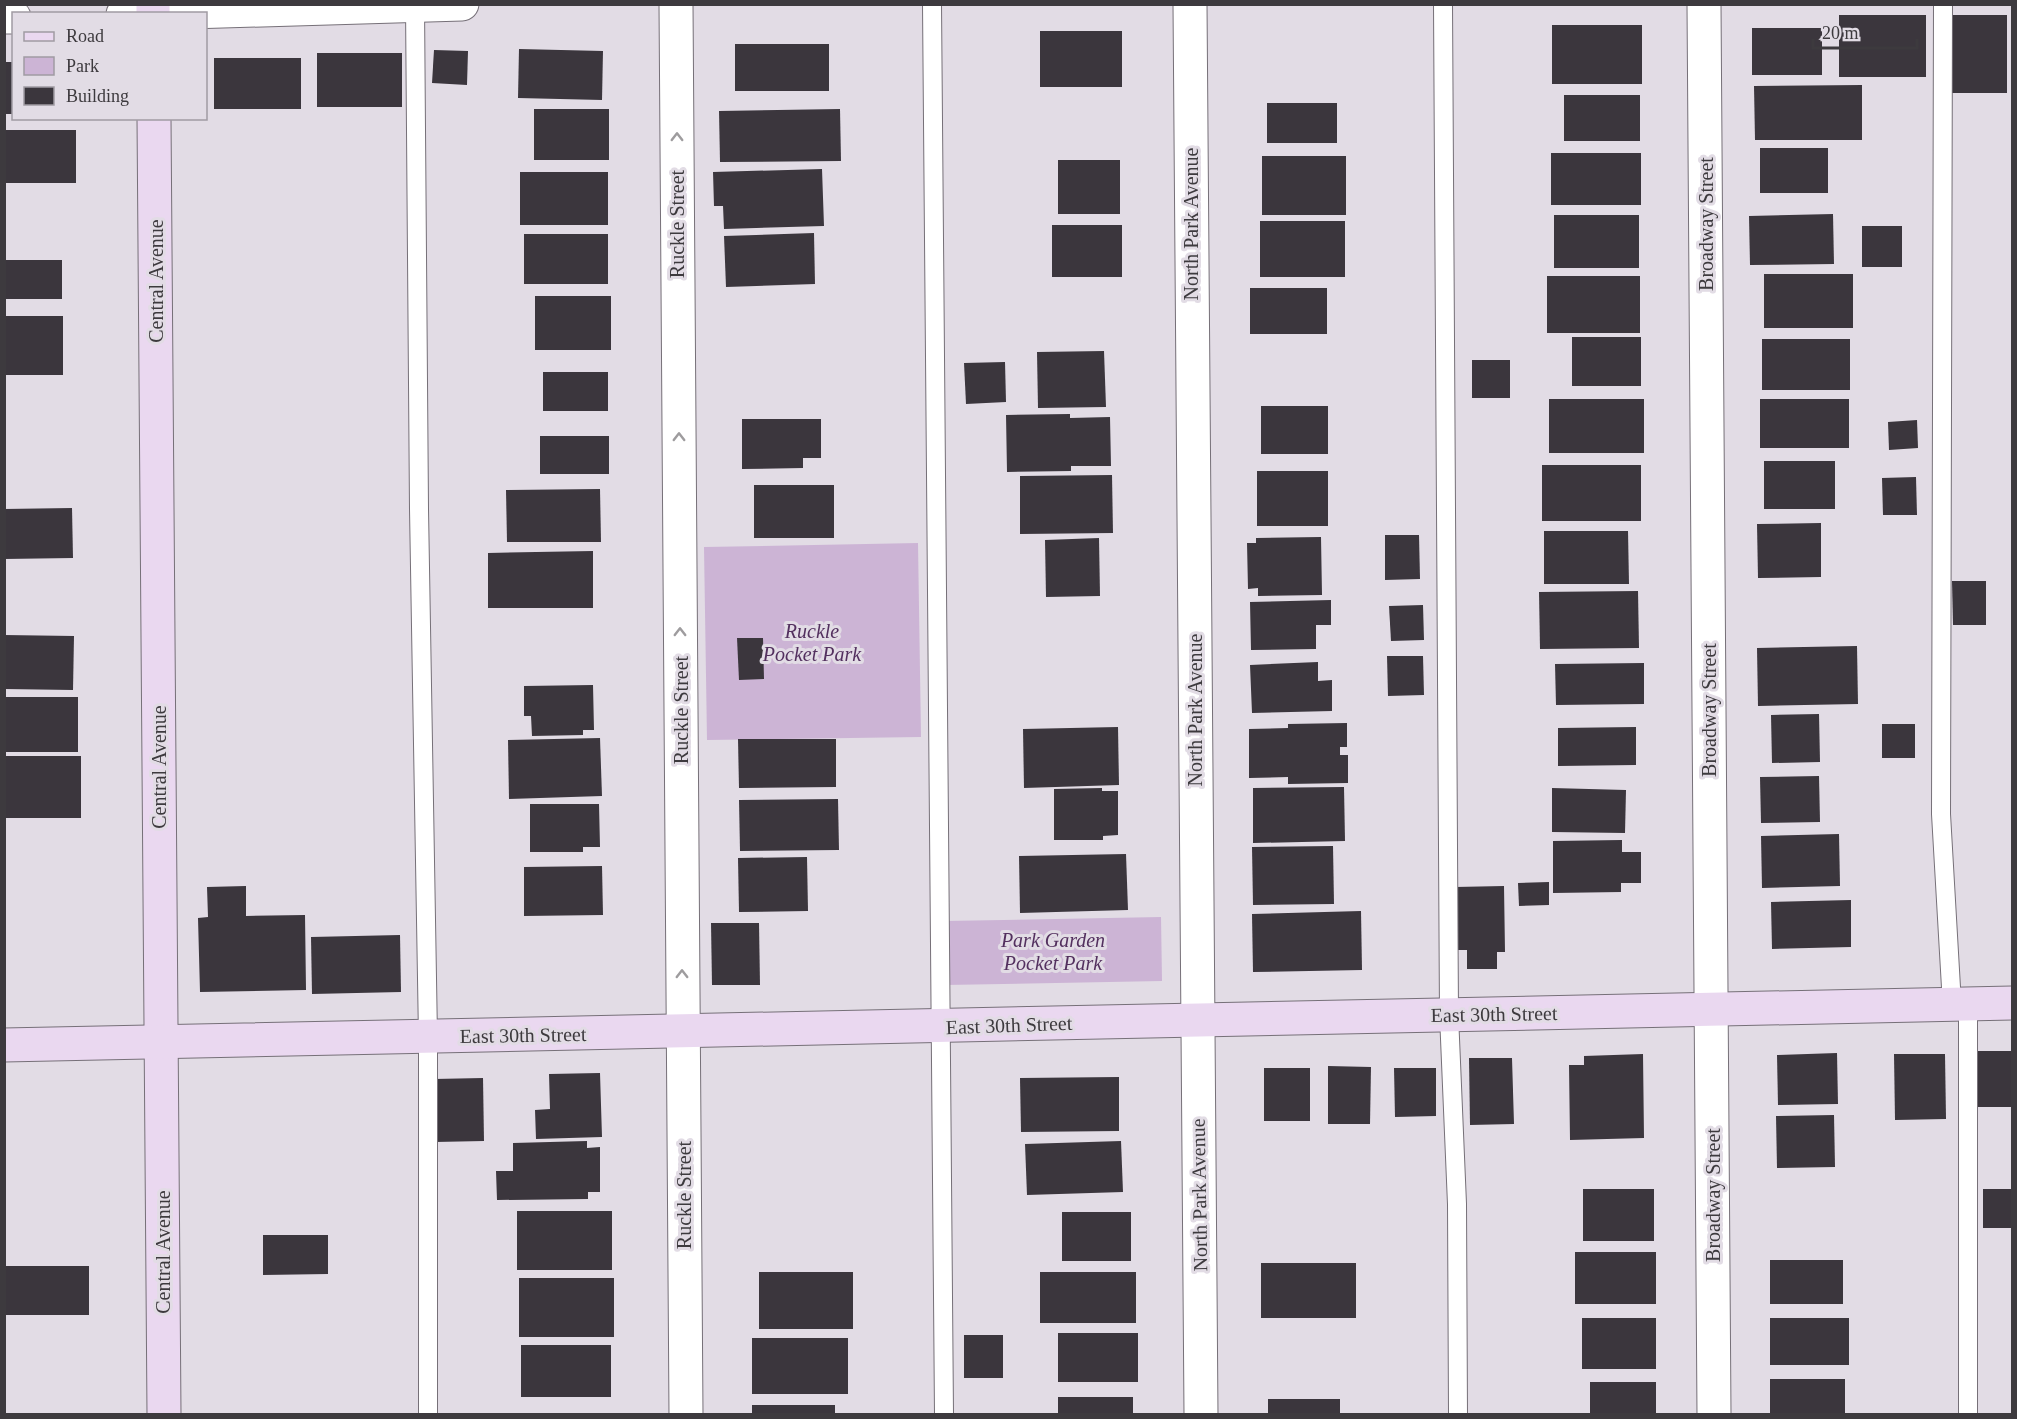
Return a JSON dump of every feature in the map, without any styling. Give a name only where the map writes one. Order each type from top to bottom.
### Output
[{"type":"main road","name":"Central Avenue","points":[[154,120],[164,1414]]},
{"type":"main road","name":"East 30th Street","points":[[4,1045],[2013,1003]]},
{"type":"street","points":[[146,11],[462,4]]},
{"type":"street","name":"Ruckle Street","points":[[676,4],[686,1414]]},
{"type":"street","name":"North Park Avenue","points":[[1190,4],[1201,1414]]},
{"type":"street","name":"Broadway Street","points":[[1704,4],[1714,1414]]},
{"type":"lane","points":[[932,4],[944,1414]]},
{"type":"lane","points":[[1443,4],[1449,1015],[1457,1204],[1458,1414]]},
{"type":"lane","points":[[1943,4],[1941,814],[1960,1004],[1968,1414]]},
{"type":"lane","points":[[415,5],[419,509],[428,1037],[428,1414]]},
{"type":"green space","name":"Ruckle Pocket Park","points":[[918,543],[921,737],[707,740],[704,547]]},
{"type":"green space","name":"Park Garden Pocket Park","points":[[1161,917],[1162,981],[945,985],[944,921]]},
{"type":"building","points":[[1839,15],[1926,15],[1926,77],[1839,77]]},
{"type":"building","points":[[1951,15],[2007,15],[2007,93],[1951,93]]},
{"type":"building","points":[[1552,25],[1642,25],[1642,84],[1552,84]]},
{"type":"building","points":[[1752,28],[1822,28],[1822,75],[1752,75]]},
{"type":"building","points":[[1040,31],[1122,31],[1122,87],[1040,87]]},
{"type":"building","points":[[735,44],[829,44],[829,91],[735,91]]},
{"type":"building","points":[[519,49],[603,51],[602,100],[518,98]]},
{"type":"building","points":[[434,50],[468,51],[467,85],[432,83]]},
{"type":"building","points":[[317,53],[402,53],[402,107],[317,107]]},
{"type":"building","points":[[214,58],[301,58],[301,109],[214,109]]},
{"type":"building","points":[[4,62],[12,62],[12,114],[4,114]]},
{"type":"building","points":[[1862,85],[1862,140],[1755,140],[1754,86]]},
{"type":"building","points":[[1564,95],[1640,95],[1640,141],[1564,141]]},
{"type":"building","points":[[1267,103],[1337,103],[1337,143],[1267,143]]},
{"type":"building","points":[[534,109],[609,109],[609,160],[534,160]]},
{"type":"building","points":[[840,109],[841,161],[720,162],[719,111]]},
{"type":"building","points":[[4,130],[76,130],[76,183],[4,183]]},
{"type":"building","points":[[1760,148],[1828,148],[1828,193],[1760,193]]},
{"type":"building","points":[[1551,153],[1641,153],[1641,205],[1551,205]]},
{"type":"building","points":[[1262,156],[1346,156],[1346,215],[1262,215]]},
{"type":"building","points":[[1058,160],[1120,160],[1120,214],[1058,214]]},
{"type":"building","points":[[822,169],[824,226],[724,229],[723,206],[714,206],[713,172]]},
{"type":"building","points":[[520,172],[608,172],[608,225],[520,225]]},
{"type":"building","points":[[1833,214],[1834,264],[1750,265],[1749,216]]},
{"type":"building","points":[[1554,215],[1639,215],[1639,268],[1554,268]]},
{"type":"building","points":[[1260,221],[1345,221],[1345,277],[1260,277]]},
{"type":"building","points":[[1052,225],[1122,225],[1122,277],[1052,277]]},
{"type":"building","points":[[1862,226],[1902,226],[1902,267],[1862,267]]},
{"type":"building","points":[[814,233],[815,284],[726,287],[724,236]]},
{"type":"building","points":[[524,234],[608,234],[608,284],[524,284]]},
{"type":"building","points":[[4,260],[62,260],[62,299],[4,299]]},
{"type":"building","points":[[1764,274],[1853,274],[1853,328],[1764,328]]},
{"type":"building","points":[[1547,276],[1640,276],[1640,333],[1547,333]]},
{"type":"building","points":[[1250,288],[1327,288],[1327,334],[1250,334]]},
{"type":"building","points":[[535,296],[611,296],[611,350],[535,350]]},
{"type":"building","points":[[4,316],[63,316],[63,375],[4,375]]},
{"type":"building","points":[[1572,337],[1641,337],[1641,386],[1572,386]]},
{"type":"building","points":[[1762,339],[1850,339],[1850,390],[1762,390]]},
{"type":"building","points":[[1104,351],[1106,407],[1038,408],[1037,352]]},
{"type":"building","points":[[1472,360],[1510,360],[1510,398],[1472,398]]},
{"type":"building","points":[[1005,362],[1006,402],[966,404],[964,363]]},
{"type":"building","points":[[543,372],[608,372],[608,411],[543,411]]},
{"type":"building","points":[[1549,399],[1644,399],[1644,453],[1549,453]]},
{"type":"building","points":[[1760,399],[1849,399],[1849,448],[1760,448]]},
{"type":"building","points":[[1261,406],[1328,406],[1328,454],[1261,454]]},
{"type":"building","points":[[1070,414],[1070,418],[1110,417],[1111,466],[1071,466],[1071,471],[1007,472],[1006,415]]},
{"type":"building","points":[[742,419],[821,419],[821,458],[803,458],[803,468],[742,469]]},
{"type":"building","points":[[1917,420],[1918,448],[1889,450],[1888,422]]},
{"type":"building","points":[[540,436],[609,436],[609,474],[540,474]]},
{"type":"building","points":[[1764,461],[1835,461],[1835,509],[1764,509]]},
{"type":"building","points":[[1542,465],[1641,465],[1641,521],[1542,521]]},
{"type":"building","points":[[1257,471],[1328,471],[1328,526],[1257,526]]},
{"type":"building","points":[[1112,475],[1113,533],[1020,534],[1020,476]]},
{"type":"building","points":[[1916,477],[1917,515],[1883,515],[1882,478]]},
{"type":"building","points":[[754,485],[834,485],[834,538],[754,538]]},
{"type":"building","points":[[600,489],[601,542],[507,542],[506,490]]},
{"type":"building","points":[[72,508],[73,558],[4,559],[4,509]]},
{"type":"building","points":[[1821,523],[1821,577],[1758,578],[1757,524]]},
{"type":"building","points":[[1544,531],[1628,531],[1629,584],[1544,584]]},
{"type":"building","points":[[1385,535],[1419,535],[1420,579],[1385,580]]},
{"type":"building","points":[[1321,537],[1322,595],[1258,596],[1258,588],[1248,589],[1247,543],[1256,543],[1256,538]]},
{"type":"building","points":[[1099,538],[1100,596],[1046,597],[1045,540]]},
{"type":"building","points":[[593,551],[593,608],[488,608],[488,553]]},
{"type":"building","points":[[1952,581],[1986,581],[1986,625],[1953,625]]},
{"type":"building","points":[[1638,591],[1639,648],[1540,649],[1539,592]]},
{"type":"building","points":[[1331,600],[1331,625],[1316,625],[1316,649],[1251,650],[1250,602]]},
{"type":"building","points":[[1423,605],[1424,640],[1391,641],[1389,606]]},
{"type":"building","points":[[4,635],[74,636],[73,690],[4,689]]},
{"type":"building","points":[[737,638],[763,638],[764,679],[739,680]]},
{"type":"building","points":[[1857,646],[1858,704],[1758,706],[1757,648]]},
{"type":"building","points":[[1387,656],[1423,656],[1424,695],[1388,696]]},
{"type":"building","points":[[1318,662],[1318,681],[1332,680],[1332,711],[1252,713],[1250,665]]},
{"type":"building","points":[[1644,663],[1644,704],[1556,705],[1555,664]]},
{"type":"building","points":[[593,685],[594,730],[583,730],[583,735],[532,736],[531,716],[524,716],[524,686]]},
{"type":"building","points":[[4,697],[78,697],[78,752],[4,752]]},
{"type":"building","points":[[1819,714],[1820,762],[1772,763],[1771,715]]},
{"type":"building","points":[[1347,723],[1347,747],[1340,747],[1340,755],[1348,755],[1348,783],[1288,784],[1288,777],[1249,778],[1249,729],[1288,728],[1288,724]]},
{"type":"building","points":[[1882,724],[1915,724],[1915,758],[1882,758]]},
{"type":"building","points":[[1118,727],[1119,785],[1024,788],[1023,729]]},
{"type":"building","points":[[1636,727],[1636,765],[1558,766],[1558,728]]},
{"type":"building","points":[[600,738],[602,796],[509,799],[508,740]]},
{"type":"building","points":[[738,739],[836,739],[836,787],[739,788]]},
{"type":"building","points":[[4,756],[81,756],[81,818],[4,818]]},
{"type":"building","points":[[1819,776],[1820,822],[1761,823],[1760,777]]},
{"type":"building","points":[[1344,787],[1345,841],[1253,843],[1253,788]]},
{"type":"building","points":[[1102,788],[1102,791],[1118,791],[1118,835],[1103,836],[1103,840],[1054,840],[1054,789]]},
{"type":"building","points":[[1552,788],[1626,790],[1625,833],[1552,832]]},
{"type":"building","points":[[838,799],[839,850],[740,851],[739,800]]},
{"type":"building","points":[[530,804],[599,804],[600,847],[583,847],[583,852],[530,852]]},
{"type":"building","points":[[1839,834],[1840,886],[1762,888],[1761,836]]},
{"type":"building","points":[[1622,840],[1622,852],[1641,852],[1641,883],[1621,883],[1621,892],[1553,893],[1553,841]]},
{"type":"building","points":[[1333,846],[1334,904],[1253,905],[1252,847]]},
{"type":"building","points":[[1126,854],[1128,910],[1020,913],[1019,856]]},
{"type":"building","points":[[807,857],[808,911],[739,912],[738,858]]},
{"type":"building","points":[[602,866],[603,915],[524,916],[524,867]]},
{"type":"building","points":[[1549,882],[1549,905],[1519,906],[1518,883]]},
{"type":"building","points":[[246,886],[246,916],[305,915],[306,990],[200,992],[198,918],[208,917],[207,887]]},
{"type":"building","points":[[1504,886],[1505,952],[1497,952],[1497,969],[1467,969],[1467,950],[1456,950],[1455,887]]},
{"type":"building","points":[[1851,900],[1851,947],[1772,949],[1771,902]]},
{"type":"building","points":[[1361,911],[1362,970],[1253,972],[1252,914]]},
{"type":"building","points":[[711,923],[759,923],[760,985],[712,985]]},
{"type":"building","points":[[400,935],[401,992],[312,994],[311,937]]},
{"type":"building","points":[[1977,1051],[2012,1051],[2012,1107],[1976,1107]]},
{"type":"building","points":[[1837,1053],[1838,1104],[1778,1105],[1777,1055]]},
{"type":"building","points":[[1643,1054],[1644,1138],[1570,1140],[1569,1065],[1584,1065],[1584,1056]]},
{"type":"building","points":[[1894,1054],[1945,1054],[1946,1119],[1895,1120]]},
{"type":"building","points":[[1469,1058],[1512,1058],[1514,1124],[1470,1125]]},
{"type":"building","points":[[1328,1066],[1371,1067],[1370,1124],[1328,1124]]},
{"type":"building","points":[[1264,1068],[1310,1068],[1310,1121],[1264,1121]]},
{"type":"building","points":[[1394,1068],[1436,1068],[1436,1116],[1395,1117]]},
{"type":"building","points":[[600,1073],[602,1137],[536,1139],[535,1110],[550,1109],[549,1074]]},
{"type":"building","points":[[1119,1077],[1119,1131],[1021,1132],[1020,1078]]},
{"type":"building","points":[[483,1078],[484,1141],[435,1142],[434,1079]]},
{"type":"building","points":[[1834,1115],[1835,1167],[1777,1168],[1776,1116]]},
{"type":"building","points":[[587,1141],[587,1148],[600,1147],[600,1192],[588,1192],[588,1199],[497,1200],[496,1171],[513,1171],[513,1143]]},
{"type":"building","points":[[1121,1141],[1123,1192],[1027,1195],[1025,1144]]},
{"type":"building","points":[[1583,1189],[1654,1189],[1654,1241],[1583,1241]]},
{"type":"building","points":[[1983,1189],[2012,1189],[2012,1228],[1983,1228]]},
{"type":"building","points":[[517,1211],[612,1211],[612,1270],[517,1270]]},
{"type":"building","points":[[1062,1212],[1131,1212],[1131,1261],[1062,1261]]},
{"type":"building","points":[[263,1235],[328,1235],[328,1274],[263,1275]]},
{"type":"building","points":[[1575,1252],[1656,1252],[1656,1304],[1575,1304]]},
{"type":"building","points":[[1770,1260],[1843,1260],[1843,1304],[1770,1304]]},
{"type":"building","points":[[1261,1263],[1356,1263],[1356,1318],[1261,1318]]},
{"type":"building","points":[[6,1266],[89,1266],[89,1315],[6,1315]]},
{"type":"building","points":[[759,1272],[853,1272],[853,1329],[759,1329]]},
{"type":"building","points":[[1040,1272],[1136,1272],[1136,1323],[1040,1323]]},
{"type":"building","points":[[519,1278],[614,1278],[614,1337],[519,1337]]},
{"type":"building","points":[[1582,1318],[1656,1318],[1656,1369],[1582,1369]]},
{"type":"building","points":[[1770,1318],[1849,1318],[1849,1365],[1770,1365]]},
{"type":"building","points":[[1058,1333],[1138,1333],[1138,1382],[1058,1382]]},
{"type":"building","points":[[964,1335],[1003,1335],[1003,1378],[964,1378]]},
{"type":"building","points":[[752,1338],[848,1338],[848,1394],[752,1394]]},
{"type":"building","points":[[521,1345],[611,1345],[611,1397],[521,1397]]},
{"type":"building","points":[[1770,1379],[1845,1379],[1845,1414],[1770,1414]]},
{"type":"building","points":[[1590,1382],[1656,1382],[1656,1414],[1590,1414]]},
{"type":"building","points":[[1058,1397],[1133,1397],[1133,1414],[1058,1414]]},
{"type":"building","points":[[1268,1399],[1340,1399],[1340,1414],[1268,1414]]},
{"type":"building","points":[[752,1405],[835,1405],[835,1414],[752,1414]]}]
